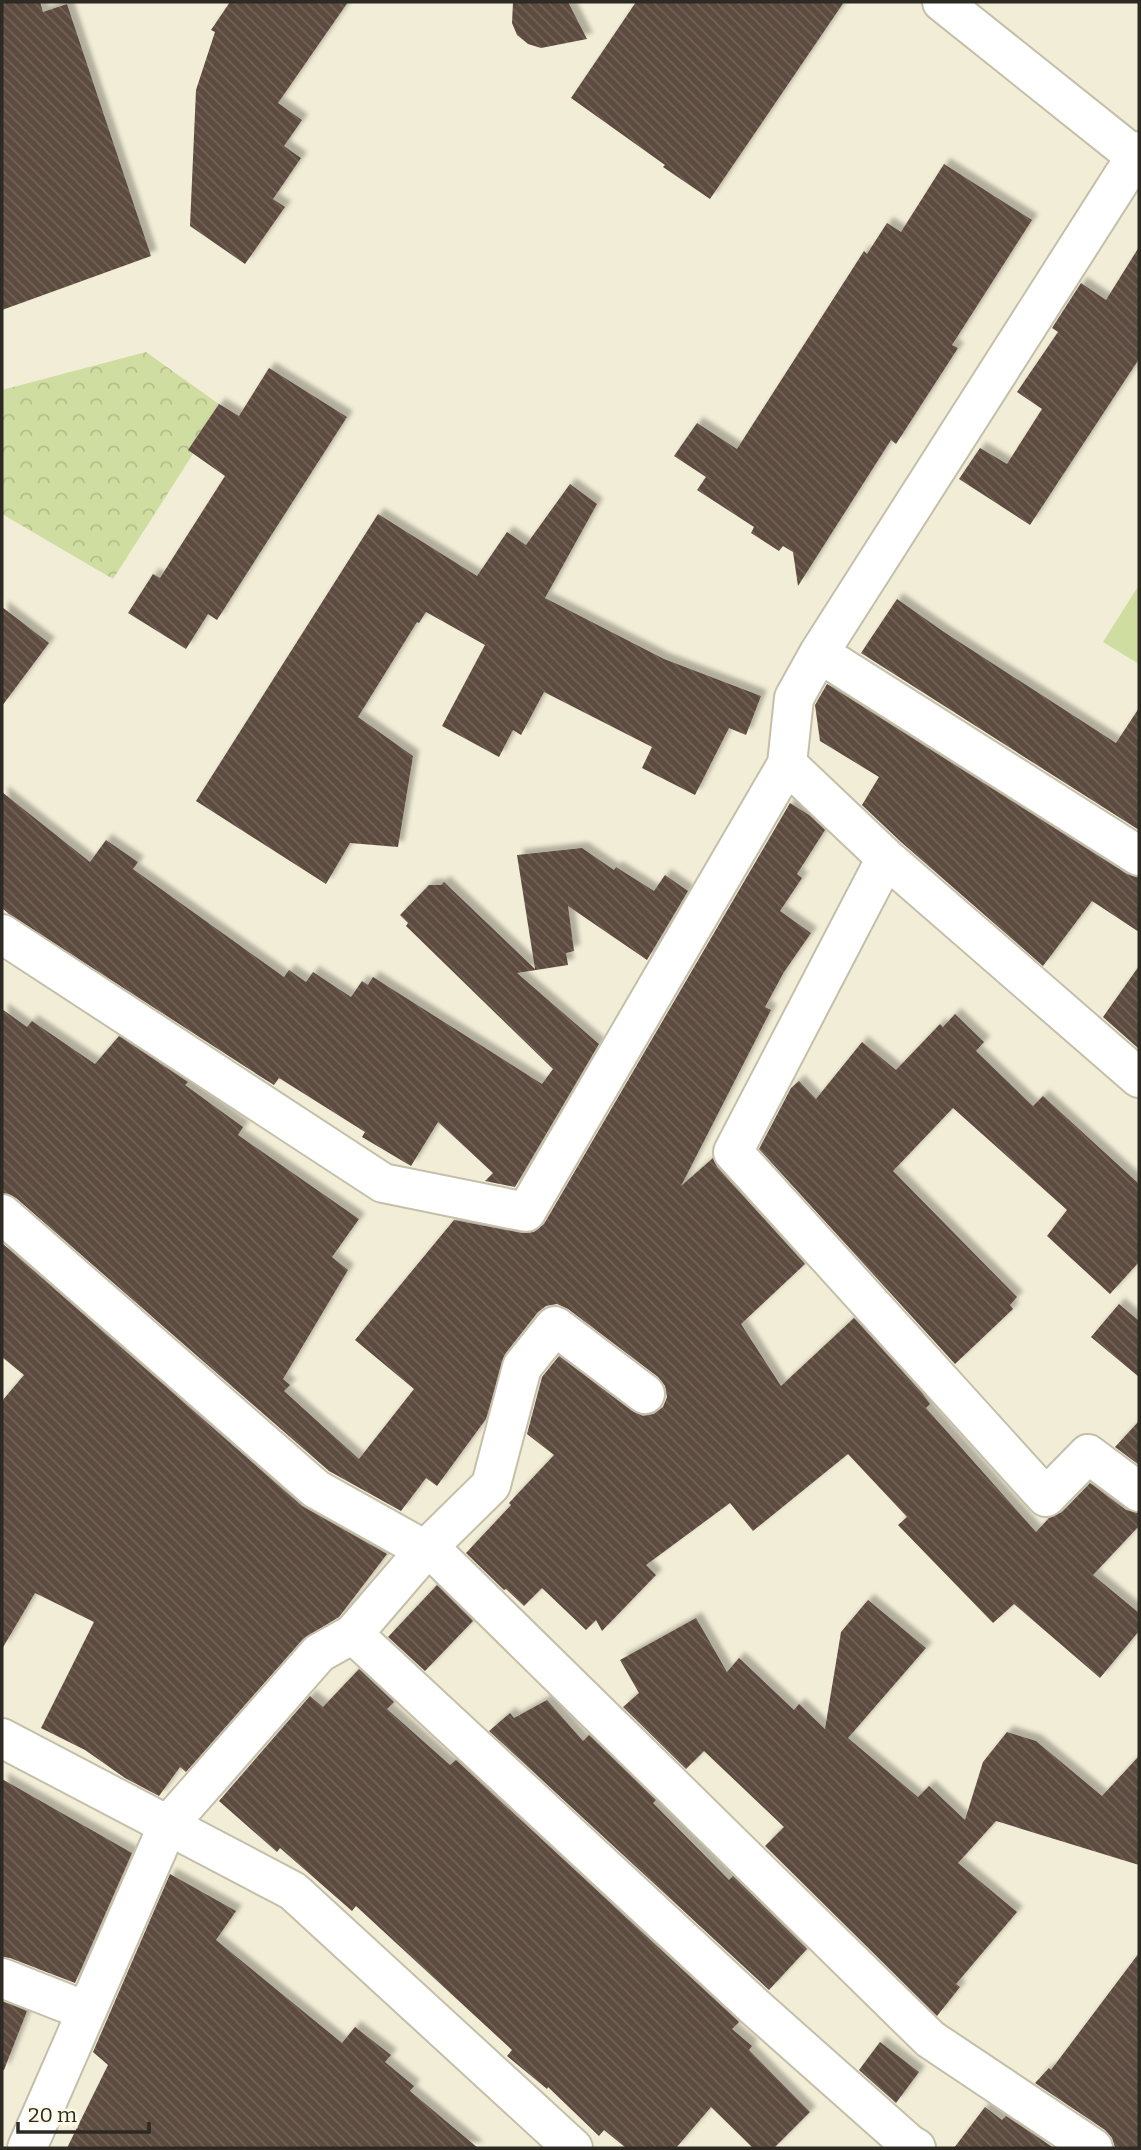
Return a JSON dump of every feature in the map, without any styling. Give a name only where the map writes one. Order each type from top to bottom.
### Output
[{"type":"street","points":[[2,934],[383,1183],[526,1212],[787,764],[794,698],[818,653],[1138,154],[942,2]]},
{"type":"street","points":[[818,653],[1139,856]]},
{"type":"street","points":[[787,764],[886,858],[1139,1078]]},
{"type":"street","points":[[886,858],[733,1152],[1046,1497],[1088,1454],[1139,1492]]},
{"type":"street","points":[[2,1214],[316,1489],[441,1559],[930,2039],[1093,2148]]},
{"type":"street","points":[[27,2148],[168,1825],[319,1653],[353,1633],[425,1550],[491,1485],[522,1367],[555,1326],[645,1394]]},
{"type":"street","points":[[353,1633],[746,1999],[916,2148]]},
{"type":"street","points":[[2,1738],[293,1891],[573,2148]]},
{"type":"street","points":[[2,1978],[86,2011]]},
{"type":"green space","points":[[146,352],[223,407],[113,579],[2,514],[2,390]]},
{"type":"green space","points":[[1139,585],[1139,664],[1103,642]]},
{"type":"building","points":[[2,2],[40,2],[43,12],[67,4],[151,256],[2,310]]},
{"type":"building","points":[[230,2],[348,2],[278,103],[302,120],[284,146],[301,158],[273,199],[285,207],[245,264],[190,226],[196,90],[215,32],[211,30]]},
{"type":"building","points":[[513,2],[568,2],[587,39],[541,48],[528,44],[517,35],[512,23]]},
{"type":"building","points":[[636,2],[844,2],[710,199],[571,98]]},
{"type":"building","points":[[944,164],[1032,220],[952,345],[958,348],[896,444],[891,440],[798,586],[793,552],[783,546],[779,551],[751,533],[754,527],[697,490],[706,477],[674,456],[697,423],[737,449],[864,251],[867,254],[887,223],[901,232]]},
{"type":"building","points":[[1139,247],[1139,359],[1030,525],[959,479],[980,448],[1007,464],[1042,409],[1017,392],[1058,332],[1052,328],[1081,283],[1106,300]]},
{"type":"building","points":[[269,368],[347,417],[217,620],[208,614],[186,649],[128,613],[153,574],[160,578],[225,476],[188,450],[219,404],[239,416]]},
{"type":"building","points":[[570,484],[597,504],[545,598],[664,659],[761,696],[746,735],[729,728],[695,795],[642,768],[652,747],[544,692],[521,735],[513,730],[499,757],[442,726],[485,645],[426,612],[419,623],[417,622],[358,717],[413,756],[398,847],[350,843],[326,884],[196,801],[378,514],[477,576],[507,532],[526,545]]},
{"type":"building","points":[[897,599],[1116,743],[1139,708],[1139,830],[861,653]]},
{"type":"building","points":[[2,607],[49,643],[2,706]]},
{"type":"building","points":[[827,684],[1127,874],[1139,878],[1139,932],[1092,901],[1043,966],[862,805],[879,777],[820,741],[815,705]]},
{"type":"building","points":[[2,792],[90,862],[106,840],[138,862],[133,869],[284,977],[289,970],[306,982],[313,972],[351,997],[362,981],[368,985],[373,977],[542,1084],[553,1069],[406,926],[408,923],[400,915],[429,885],[441,885],[444,882],[535,969],[517,855],[582,848],[614,870],[616,867],[654,891],[665,875],[688,891],[647,960],[568,906],[574,951],[566,953],[568,965],[517,973],[599,1044],[515,1187],[485,1181],[493,1173],[438,1122],[411,1166],[362,1137],[365,1132],[279,1078],[274,1085],[9,914],[2,908]]},
{"type":"building","points":[[790,803],[809,815],[825,830],[797,874],[802,878],[780,911],[811,933],[784,972],[765,1007],[771,1010],[681,1186],[713,1158],[717,1167],[805,1264],[741,1324],[781,1386],[854,1318],[922,1393],[930,1404],[926,1408],[1036,1532],[1049,1518],[1062,1512],[1090,1483],[1126,1510],[1139,1513],[1139,1526],[1093,1575],[1139,1613],[1139,1631],[1100,1678],[1014,1604],[993,1623],[898,1525],[907,1517],[848,1454],[753,1531],[730,1503],[646,1565],[656,1575],[602,1631],[596,1620],[586,1630],[542,1588],[524,1606],[466,1553],[554,1455],[527,1434],[542,1377],[559,1356],[632,1411],[643,1416],[654,1414],[663,1407],[667,1397],[665,1386],[658,1377],[568,1309],[557,1304],[546,1306],[538,1312],[505,1354],[486,1419],[437,1486],[426,1478],[401,1511],[329,1471],[16,1198],[2,1193],[2,1009],[27,1027],[32,1021],[95,1064],[119,1036],[188,1082],[185,1085],[243,1127],[238,1135],[359,1219],[332,1257],[348,1270],[283,1379],[290,1385],[284,1391],[359,1459],[414,1389],[355,1340],[454,1220],[522,1233],[534,1232],[544,1224]]},
{"type":"building","points":[[1139,966],[1139,1049],[1103,1017]]},
{"type":"building","points":[[955,1014],[984,1042],[976,1051],[1033,1106],[1043,1096],[1139,1184],[1139,1262],[1110,1294],[1047,1236],[1067,1210],[953,1108],[893,1171],[1017,1297],[1010,1305],[1013,1309],[955,1364],[759,1149],[791,1088],[799,1081],[816,1099],[862,1042],[896,1070],[940,1024],[943,1027]]},
{"type":"building","points":[[2,1243],[302,1506],[387,1554],[339,1617],[303,1639],[186,1772],[180,1767],[159,1796],[125,1778],[85,1750],[41,1728],[94,1622],[35,1593],[2,1649],[2,1401],[24,1375],[2,1357]]},
{"type":"building","points":[[1119,1304],[1139,1321],[1139,1377],[1091,1337]]},
{"type":"building","points":[[1139,1421],[1139,1465],[1115,1447]]},
{"type":"building","points":[[437,1585],[473,1621],[425,1671],[388,1637]]},
{"type":"building","points":[[868,1600],[926,1648],[848,1738],[918,1797],[929,1786],[965,1820],[983,1762],[1007,1732],[1036,1741],[1102,1796],[1139,1756],[1139,1865],[996,1821],[958,1863],[1017,1912],[956,1984],[960,1987],[937,2016],[765,1846],[784,1827],[704,1751],[686,1769],[623,1707],[639,1693],[620,1660],[696,1618],[727,1672],[739,1658],[794,1710],[799,1704],[825,1729],[841,1632]]},
{"type":"building","points":[[359,1669],[394,1702],[387,1709],[450,1765],[456,1760],[739,2022],[732,2029],[752,2046],[749,2050],[810,2112],[774,2148],[753,2148],[711,2107],[676,2148],[626,2148],[604,2130],[599,2136],[548,2087],[547,2089],[507,2056],[512,2050],[356,1906],[352,1911],[280,1848],[277,1852],[219,1801],[310,1696],[323,1707]]},
{"type":"building","points":[[547,1700],[583,1741],[589,1735],[656,1800],[653,1803],[729,1880],[733,1876],[807,1949],[769,1990],[489,1731],[510,1713],[514,1718]]},
{"type":"building","points":[[2,1779],[132,1853],[75,1983],[2,1957]]},
{"type":"building","points":[[170,1874],[236,1911],[216,1940],[342,2043],[355,2027],[391,2055],[385,2062],[414,2086],[410,2091],[478,2148],[67,2148],[108,2065],[93,2052]]},
{"type":"building","points":[[1139,1953],[1139,2148],[1115,2148],[1112,2138],[1105,2130],[1035,2083],[1049,2068],[1051,2070]]},
{"type":"building","points":[[2,2001],[27,2011],[4,2070],[2,2070]]},
{"type":"building","points":[[880,2042],[919,2072],[896,2103],[859,2070]]},
{"type":"building","points":[[985,2107],[1002,2120],[1006,2116],[1054,2148],[954,2148]]}]
